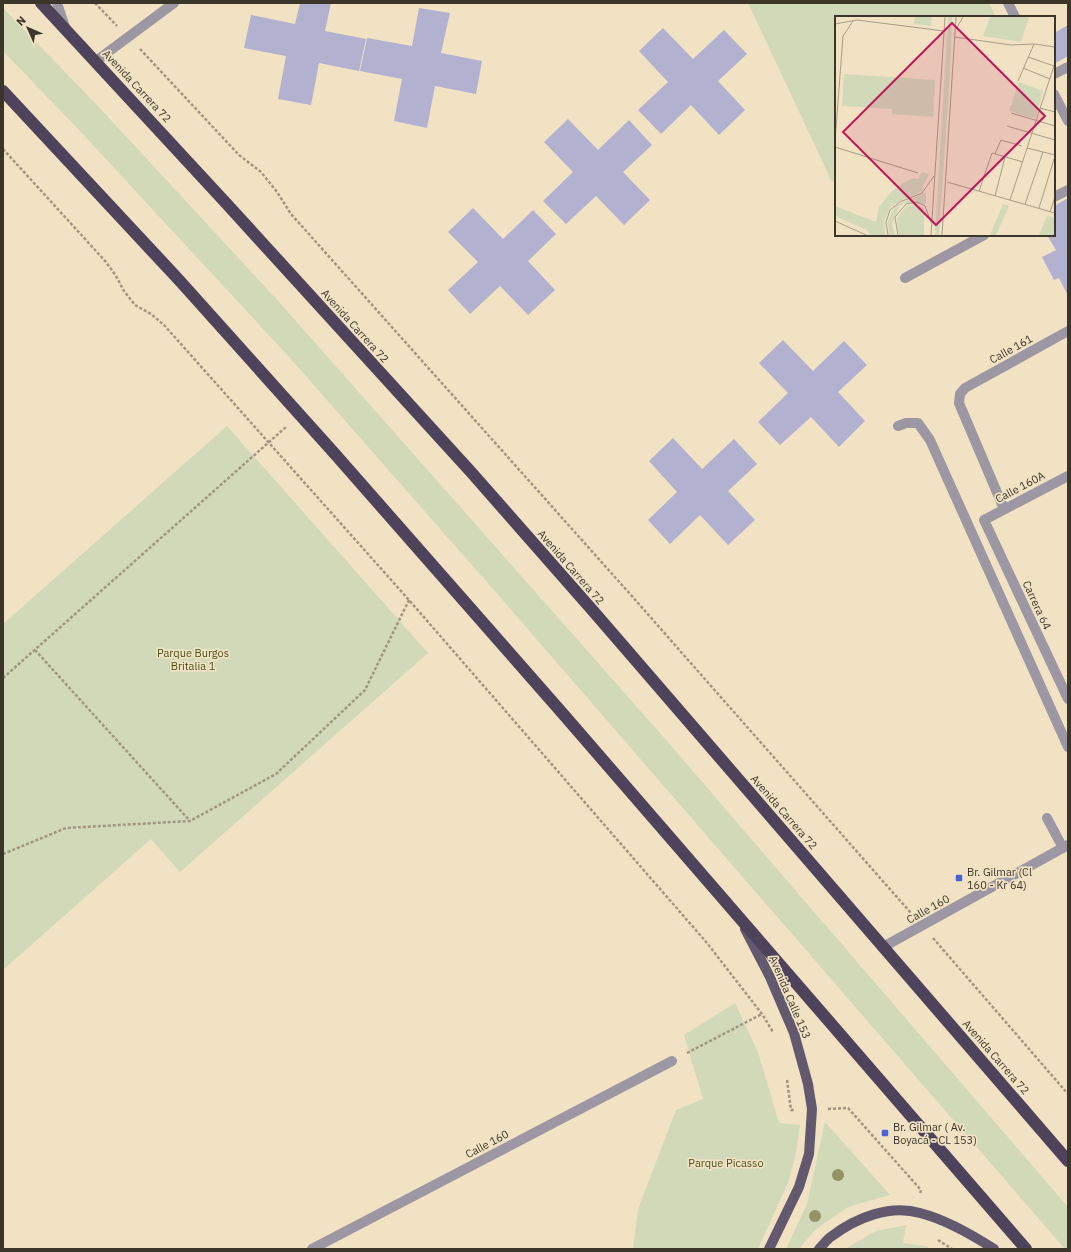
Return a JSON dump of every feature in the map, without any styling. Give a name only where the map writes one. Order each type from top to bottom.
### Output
[{"type":"highway","name":"Avenida Carrera 72","points":[[41,3],[65,27],[476,478],[594,612],[1068,1161]]},
{"type":"highway","points":[[3,91],[179,280],[300,415],[558,709],[1026,1249]]},
{"type":"main road","name":"Avenida Calle 153","points":[[739,918],[770,977],[794,1033],[808,1084],[812,1109],[809,1154],[799,1187],[769,1249]]},
{"type":"main road","points":[[819,1249],[831,1236],[863,1218],[895,1210],[919,1212],[950,1224],[994,1249]]},
{"type":"street","points":[[57,3],[65,27]]},
{"type":"street","points":[[96,61],[174,3]]},
{"type":"street","points":[[1008,3],[1014,16]]},
{"type":"street","points":[[1055,73],[1068,66]]},
{"type":"street","points":[[1055,96],[1068,121]]},
{"type":"street","points":[[1055,197],[1068,190]]},
{"type":"street","points":[[905,278],[982,236]]},
{"type":"street","name":"Calle 161","points":[[1004,509],[960,403],[960,394],[965,388],[1068,332]]},
{"type":"street","points":[[898,426],[906,423],[918,423],[930,440],[1068,747]]},
{"type":"street","name":"Calle 160A","points":[[984,520],[1068,476]]},
{"type":"street","name":"Carrera 64","points":[[984,520],[1068,699]]},
{"type":"street","points":[[1047,818],[1066,846]]},
{"type":"street","name":"Calle 160","points":[[883,947],[1066,846]]},
{"type":"street","name":"Calle 160","points":[[312,1249],[672,1061]]},
{"type":"path","points":[[95,3],[239,155],[261,172],[292,214],[630,594],[1068,1094]]},
{"type":"path","points":[[3,149],[106,262],[124,291],[135,305],[151,314],[164,325],[409,600],[707,944],[762,1014],[776,1036]]},
{"type":"path","points":[[3,678],[300,415]]},
{"type":"path","points":[[3,854],[66,828],[190,821],[276,774],[365,690],[409,600]]},
{"type":"path","points":[[35,650],[190,821]]},
{"type":"path","points":[[672,1061],[762,1014]]},
{"type":"path","points":[[787,1076],[791,1110]]},
{"type":"path","points":[[848,1108],[921,1190]]},
{"type":"path","points":[[935,1237],[952,1249]]},
{"type":"green space","points":[[748,3],[989,3],[996,16],[835,16],[835,180],[832,182]]},
{"type":"green space","points":[[3,8],[96,104],[280,303],[667,741],[1068,1207],[1068,1249],[1065,1249],[500,597],[290,358],[80,131],[3,51]]},
{"type":"green space","name":"Parque Burgos Britalia 1","points":[[227,426],[428,653],[180,872],[151,839],[3,970],[3,624]]},
{"type":"green space","name":"Parque Picasso","points":[[735,1003],[758,1052],[779,1123],[800,1125],[796,1153],[788,1183],[758,1249],[633,1249],[638,1209],[676,1110],[703,1099],[684,1035]]},
{"type":"green space","points":[[825,1122],[890,1195],[848,1207],[815,1230],[799,1249],[786,1249],[807,1204]]},
{"type":"green space","points":[[906,1225],[903,1243],[926,1246],[931,1249],[845,1249],[876,1231]]},
{"type":"building","points":[[300,3],[331,3],[325,31],[366,39],[359,71],[319,63],[311,105],[278,99],[286,56],[244,48],[251,15],[295,24]]},
{"type":"building","points":[[419,8],[450,13],[441,53],[482,61],[476,94],[435,86],[427,128],[394,121],[402,79],[360,71],[367,38],[412,46]]},
{"type":"building","points":[[1068,25],[1068,56],[1055,63],[1055,32]]},
{"type":"building","points":[[663,28],[693,59],[724,30],[747,54],[718,81],[745,110],[719,135],[691,105],[661,134],[638,110],[668,82],[639,51]]},
{"type":"building","points":[[568,119],[598,150],[629,120],[652,145],[623,172],[650,200],[624,225],[596,196],[566,224],[543,201],[573,172],[544,142]]},
{"type":"building","points":[[1068,198],[1068,296],[1059,278],[1054,280],[1042,257],[1056,250],[1048,236],[1055,236],[1055,205]]},
{"type":"building","points":[[473,208],[503,239],[533,210],[556,234],[528,261],[555,290],[528,315],[500,286],[470,314],[448,290],[478,262],[448,232]]},
{"type":"building","points":[[783,340],[813,371],[844,341],[867,365],[838,392],[865,421],[839,447],[811,417],[780,445],[758,422],[788,393],[759,363]]},
{"type":"building","points":[[673,438],[702,469],[734,439],[757,464],[728,491],[755,520],[728,545],[700,515],[670,544],[648,520],[677,492],[649,461]]},
{"type":"place","name":"Br. Gilmar (Cl 160 - Kr 64)","points":[[959,878]]},
{"type":"place","name":"Br. Gilmar ( Av. Boyacá - CL 153)","points":[[885,1133]]}]
